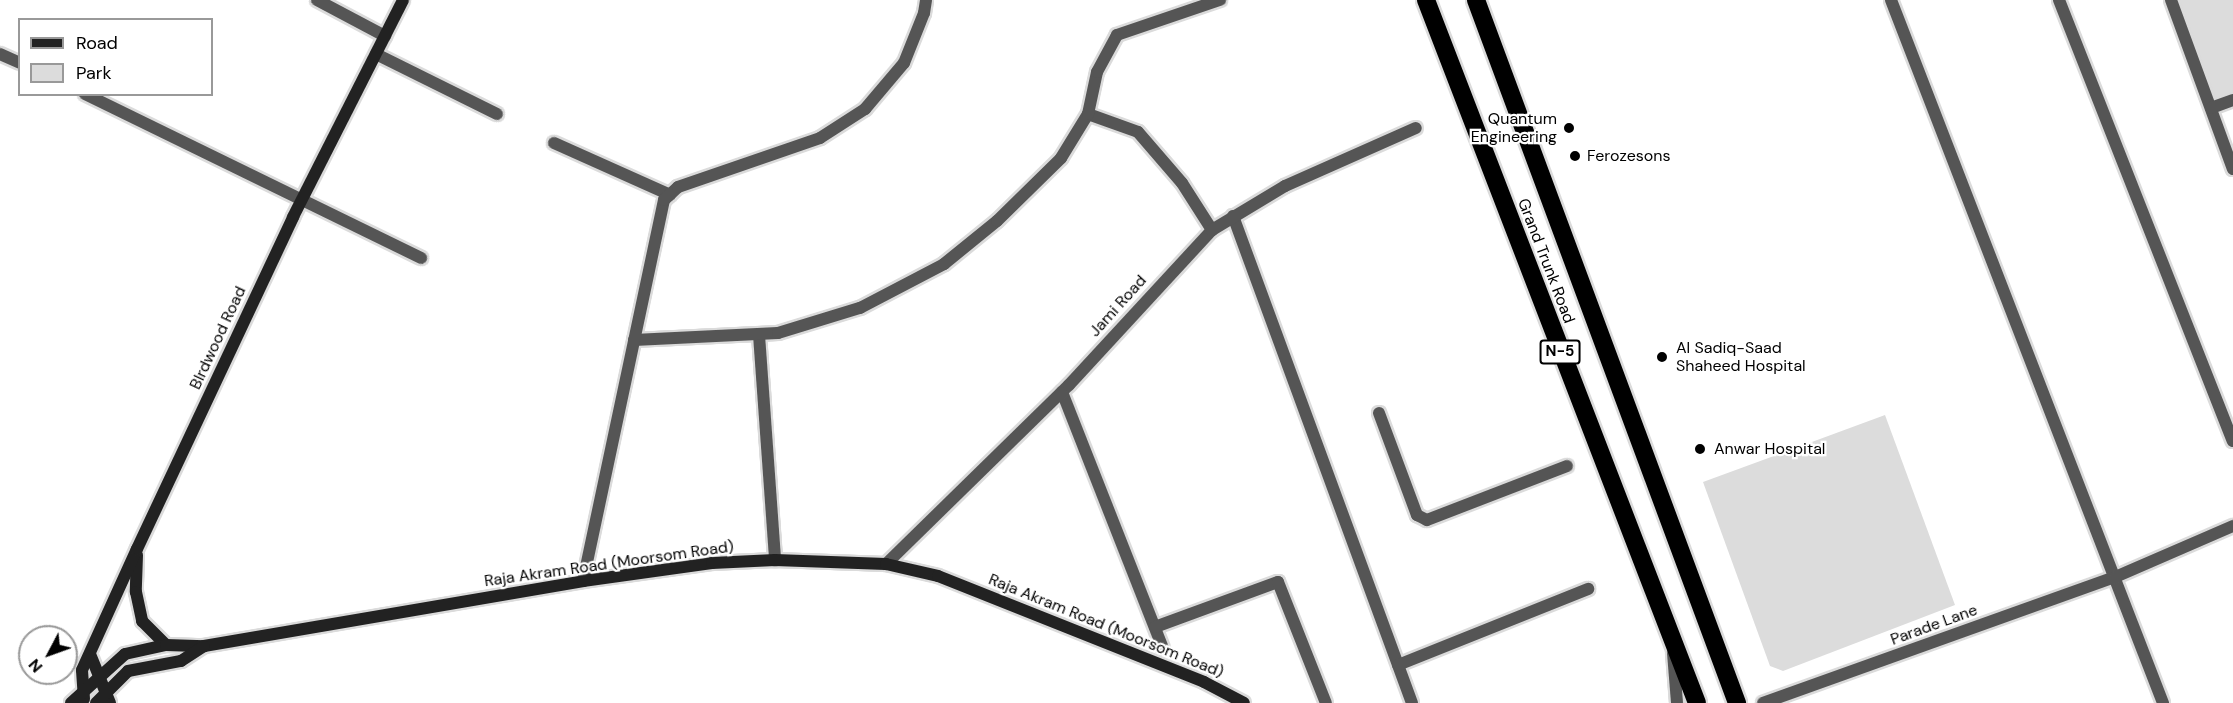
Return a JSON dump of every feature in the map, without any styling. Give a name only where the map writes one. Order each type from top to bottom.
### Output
[{"type":"highway","name":"Grand Trunk Road","points":[[1426,0],[1697,703]]},
{"type":"highway","name":"Grand Trunk Road","points":[[1476,0],[1737,703]]},
{"type":"street","points":[[317,0],[385,36]]},
{"type":"street","name":"BIrdwood Road","points":[[84,699],[82,670],[137,549],[302,199],[403,0]]},
{"type":"street","points":[[583,581],[664,200],[678,188],[820,138],[865,109],[904,63],[924,13],[926,0]]},
{"type":"street","points":[[634,340],[778,333],[860,308],[944,264],[997,220],[1061,158],[1088,114],[1097,72],[1117,35],[1220,0]]},
{"type":"street","points":[[1891,0],[2163,703]]},
{"type":"street","points":[[2059,0],[2233,441]]},
{"type":"street","points":[[2171,0],[2233,169]]},
{"type":"street","points":[[0,54],[18,62]]},
{"type":"street","points":[[376,54],[497,114]]},
{"type":"street","points":[[89,96],[421,258]]},
{"type":"street","points":[[2211,108],[2233,100]]},
{"type":"street","points":[[1088,114],[1138,132],[1182,183],[1212,230]]},
{"type":"street","name":"Jami Road","points":[[886,564],[1062,392],[1212,230],[1285,186],[1416,128]]},
{"type":"street","points":[[554,142],[670,195]]},
{"type":"street","points":[[1233,216],[1412,703]]},
{"type":"street","points":[[759,335],[775,560]]},
{"type":"street","points":[[1062,392],[1163,648]]},
{"type":"street","points":[[1379,413],[1417,515],[1427,520],[1567,466]]},
{"type":"street","name":"Parade Lane","points":[[1763,703],[2115,577],[2233,526]]},
{"type":"street","points":[[137,549],[136,592],[142,621],[166,645]]},
{"type":"street","name":"Raja Akram Road (Moorsom Road)","points":[[72,703],[84,699],[102,674],[125,654],[166,645],[204,646],[583,581],[712,563],[775,560],[886,564],[938,576],[1204,682],[1244,703]]},
{"type":"street","points":[[1155,627],[1278,582],[1326,703]]},
{"type":"street","points":[[1398,665],[1588,589]]},
{"type":"street","points":[[1672,643],[1677,703]]},
{"type":"street","points":[[96,703],[106,690],[128,671],[181,661],[204,646]]},
{"type":"street","points":[[90,654],[102,674],[110,703]]},
{"type":"green space","points":[[2171,0],[2233,0],[2233,100],[2211,108]]},
{"type":"green space","points":[[1885,415],[1955,605],[1783,671],[1770,666],[1703,482]]},
{"type":"place","name":"Quantum Engineering","points":[[1569,128]]},
{"type":"place","name":"Ferozesons","points":[[1575,156]]},
{"type":"place","name":"Al Sadiq-Saad Shaheed Hospital","points":[[1662,357]]},
{"type":"place","name":"Anwar Hospital","points":[[1700,449]]}]
